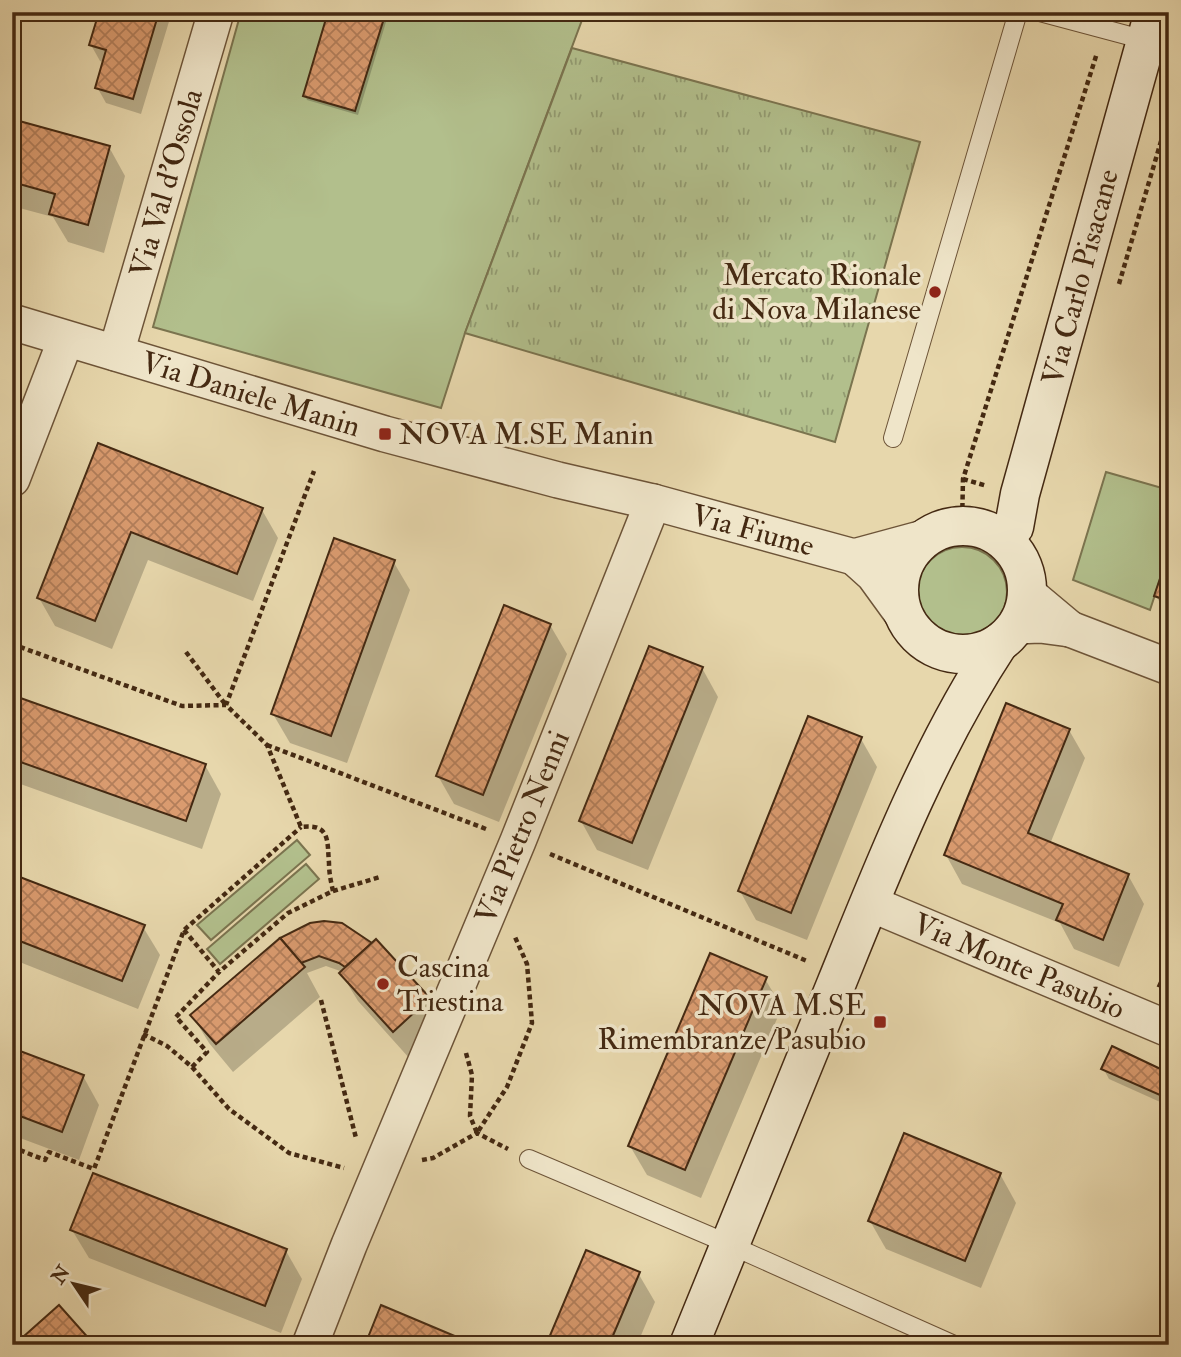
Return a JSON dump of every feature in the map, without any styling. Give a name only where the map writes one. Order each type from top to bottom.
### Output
[{"type":"street","name":"Via Val d'Ossola","points":[[116,353],[216,12]]},
{"type":"street","name":"Via Carlo Pisacane","points":[[1003,539],[1014,527],[1020,494],[1149,26]]},
{"type":"street","name":"Via Daniele Manin","points":[[12,322],[385,434],[653,502]]},
{"type":"street","points":[[12,479],[66,339]]},
{"type":"street","name":"Via Fiume","points":[[653,502],[854,557],[874,575],[903,615]]},
{"type":"street","name":"Via Pietro Nenni","points":[[310,1345],[349,1245],[373,1169],[441,1026],[653,502]]},
{"type":"street","points":[[689,1345],[869,902],[936,751],[979,674],[1014,621],[1026,577],[1021,561],[1003,539],[987,530],[962,525],[943,528],[924,538],[908,555],[901,572],[898,594],[903,615],[915,633],[937,654],[944,674],[941,725],[936,751]]},
{"type":"street","name":"Via Fiume","points":[[854,557],[924,538]]},
{"type":"street","points":[[1014,621],[1070,629],[1169,667]]},
{"type":"street","points":[[930,646],[947,653],[984,651],[1014,621]]},
{"type":"street","name":"Via Monte Pasubio","points":[[869,902],[1169,1029]]},
{"type":"lane","points":[[893,438],[1018,12]]},
{"type":"lane","points":[[1040,12],[1104,29],[1149,26]]},
{"type":"lane","points":[[529,1159],[954,1345]]},
{"type":"path","points":[[962,525],[963,480],[1104,29]]},
{"type":"path","points":[[226,705],[314,471]]},
{"type":"path","points":[[12,644],[182,706],[226,705]]},
{"type":"path","points":[[186,652],[226,705],[267,746],[302,827]]},
{"type":"path","points":[[267,746],[521,831],[840,975]]},
{"type":"path","points":[[12,1147],[45,1160],[49,1152],[94,1169],[184,930],[302,827],[313,825],[324,831],[329,845],[333,891]]},
{"type":"path","points":[[192,1067],[207,1052],[176,1017],[219,972],[288,913],[333,891],[380,877]]},
{"type":"path","points":[[143,1034],[167,1046],[192,1067],[229,1109],[289,1153],[337,1168],[373,1169],[433,1158],[477,1133],[508,1087],[532,1023],[527,964],[504,910],[492,903]]},
{"type":"path","points":[[184,930],[219,972]]},
{"type":"path","points":[[321,1000],[373,1169]]},
{"type":"path","points":[[441,1026],[454,1031],[466,1052],[472,1075],[470,1116],[477,1133],[529,1159]]},
{"type":"green space","points":[[241,12],[585,12],[465,333],[441,408],[153,327]]},
{"type":"green space","points":[[572,48],[920,142],[835,442],[465,333]]},
{"type":"green space","points":[[1106,472],[1169,490],[1169,552],[1150,610],[1073,580]]},
{"type":"green space","points":[[962,547],[979,551],[994,560],[1003,575],[1007,592],[1003,609],[994,624],[979,633],[962,637],[945,633],[930,624],[921,609],[917,592],[921,575],[930,560],[945,551]]},
{"type":"green space","points":[[297,840],[310,855],[211,940],[197,925]]},
{"type":"green space","points":[[306,864],[319,879],[220,964],[207,949]]},
{"type":"building","points":[[99,12],[159,12],[133,99],[95,88],[106,50],[89,45]]},
{"type":"building","points":[[328,12],[386,12],[355,111],[303,96]]},
{"type":"building","points":[[12,119],[110,146],[88,225],[49,214],[55,194],[12,182]]},
{"type":"building","points":[[98,443],[263,508],[237,574],[131,532],[95,621],[37,598]]},
{"type":"building","points":[[334,538],[395,560],[331,736],[271,714]]},
{"type":"building","points":[[1169,552],[1169,601],[1154,596]]},
{"type":"building","points":[[504,605],[551,624],[483,795],[436,776]]},
{"type":"building","points":[[649,646],[703,667],[632,843],[579,821]]},
{"type":"building","points":[[12,695],[206,764],[186,821],[12,759]]},
{"type":"building","points":[[1006,703],[1070,729],[1028,833],[1129,874],[1103,940],[1056,920],[1063,904],[944,855]]},
{"type":"building","points":[[808,716],[862,737],[791,913],[738,891]]},
{"type":"building","points":[[12,874],[145,925],[122,981],[12,938]]},
{"type":"building","points":[[310,923],[342,923],[372,943],[345,967],[319,956],[301,963],[280,938]]},
{"type":"building","points":[[280,938],[305,967],[216,1044],[190,1015]]},
{"type":"building","points":[[376,939],[430,998],[393,1032],[339,973]]},
{"type":"building","points":[[710,953],[767,977],[685,1170],[628,1146]]},
{"type":"building","points":[[1169,962],[1169,990],[1158,986]]},
{"type":"building","points":[[1112,1046],[1169,1073],[1169,1099],[1101,1069]]},
{"type":"building","points":[[12,1048],[84,1075],[62,1132],[12,1113]]},
{"type":"building","points":[[904,1133],[1001,1173],[965,1261],[868,1221]]},
{"type":"building","points":[[93,1173],[287,1249],[265,1306],[70,1230]]},
{"type":"building","points":[[586,1250],[640,1272],[609,1345],[546,1345]]},
{"type":"building","points":[[59,1305],[91,1341],[87,1345],[14,1345]]},
{"type":"building","points":[[381,1305],[476,1345],[365,1345]]},
{"type":"place","name":"Mercato Rionale di Nova Milanese","points":[[935,292]]},
{"type":"place","name":"NOVA M.SE Manin","points":[[385,434]]},
{"type":"place","name":"Cascina Triestina","points":[[383,984]]},
{"type":"place","name":"NOVA M.SE Rimembranze/Pasubio","points":[[880,1022]]}]
